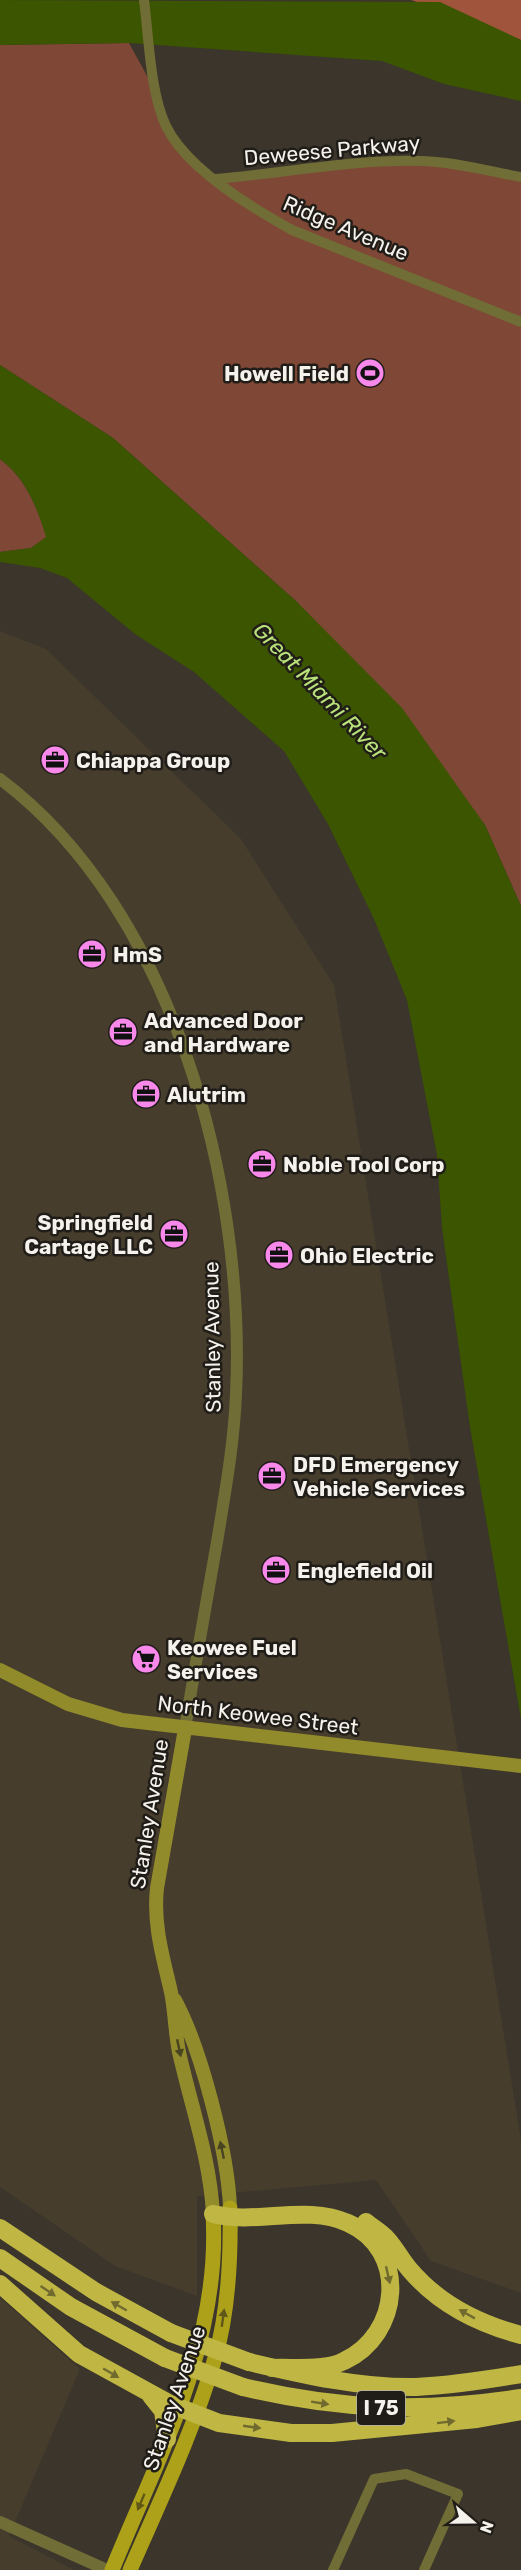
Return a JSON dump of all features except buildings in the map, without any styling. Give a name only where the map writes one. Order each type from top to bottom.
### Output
[{"type":"highway","points":[[224,2213],[341,2209],[362,2218],[387,2239],[410,2271],[439,2297],[495,2328],[521,2336]]},
{"type":"highway","points":[[224,2213],[322,2216],[348,2223],[366,2234],[382,2254],[390,2279],[390,2302],[386,2320],[377,2335],[362,2351],[342,2362],[321,2367],[272,2368]]},
{"type":"highway","name":"I 75","points":[[0,2228],[96,2292],[171,2333],[249,2362],[355,2383],[416,2387],[521,2374]]},
{"type":"highway","name":"I 75","points":[[0,2259],[71,2307],[165,2358],[243,2387],[288,2398],[371,2408],[446,2407],[521,2398]]},
{"type":"highway","points":[[0,2284],[79,2354],[150,2394],[188,2412],[219,2422],[263,2429],[332,2433],[455,2421],[521,2411]]},
{"type":"highway","points":[[150,2394],[163,2411],[167,2439]]},
{"type":"main road","name":"North Keowee Street","points":[[0,1670],[41,1692],[96,1713],[185,1729],[521,1766]]},
{"type":"main road","name":"Stanley Avenue","points":[[130,2570],[188,2412],[215,2357],[230,2259],[224,2213],[180,2054],[170,1990],[157,1935],[156,1897],[185,1729]]},
{"type":"main road","name":"Stanley Avenue","points":[[112,2570],[167,2439],[188,2412]]},
{"type":"street","name":"Ridge Avenue","points":[[144,0],[157,94],[166,126],[194,162],[258,210],[292,230],[521,322]]},
{"type":"street","name":"Deweese Parkway","points":[[216,179],[298,168],[420,161],[455,164],[521,177]]},
{"type":"street","name":"Stanley Avenue","points":[[0,779],[41,814],[77,855],[99,884],[132,937],[152,974],[180,1040],[197,1088],[221,1183],[235,1287],[236,1402],[227,1481],[185,1729]]},
{"type":"street","points":[[333,2570],[374,2479],[406,2474],[459,2494],[424,2570]]},
{"type":"street","points":[[0,2522],[107,2570]]},
{"type":"shaded area","points":[[411,0],[521,0],[521,40],[488,26]]},
{"type":"shaded area","points":[[129,43],[157,94],[166,126],[216,179],[393,161],[521,177],[521,906],[485,825],[297,602],[113,438],[0,365],[0,45]]},
{"type":"shaded area","points":[[0,459],[24,484],[47,537],[31,548],[0,552]]},
{"type":"shaded area","points":[[0,631],[46,649],[241,839],[334,985],[521,2140],[521,2293],[431,2261],[376,2180],[197,2196],[197,2296],[115,2266],[0,2187]]},
{"type":"shaded area","points":[[0,2298],[80,2369],[9,2536],[74,2570],[0,2570]]},
{"type":"water","points":[[0,0],[440,2],[521,40],[521,101],[444,84],[382,61],[129,43],[0,45]]},
{"type":"water","name":"Great Miami River","points":[[0,365],[113,438],[297,602],[402,708],[485,825],[521,906],[521,1719],[470,1427],[442,1228],[437,1155],[407,1000],[374,919],[328,824],[284,751],[194,672],[135,634],[67,578],[40,568],[0,562],[0,552],[31,548],[46,537],[39,515],[24,484],[0,459]]},
{"type":"place","name":"Howell Field","points":[[370,373]]},
{"type":"place","name":"Chiappa Group","points":[[55,760]]},
{"type":"place","name":"HmS","points":[[92,954]]},
{"type":"place","name":"Advanced Door and Hardware","points":[[123,1032]]},
{"type":"place","name":"Alutrim","points":[[146,1094]]},
{"type":"place","name":"Noble Tool Corp","points":[[262,1164]]},
{"type":"place","name":"Springfield Cartage LLC","points":[[174,1234]]},
{"type":"place","name":"Ohio Electric","points":[[279,1255]]},
{"type":"place","name":"DFD Emergency Vehicle Services","points":[[272,1476]]},
{"type":"place","name":"Englefield Oil","points":[[276,1570]]},
{"type":"place","name":"Keowee Fuel Services","points":[[146,1659]]}]
